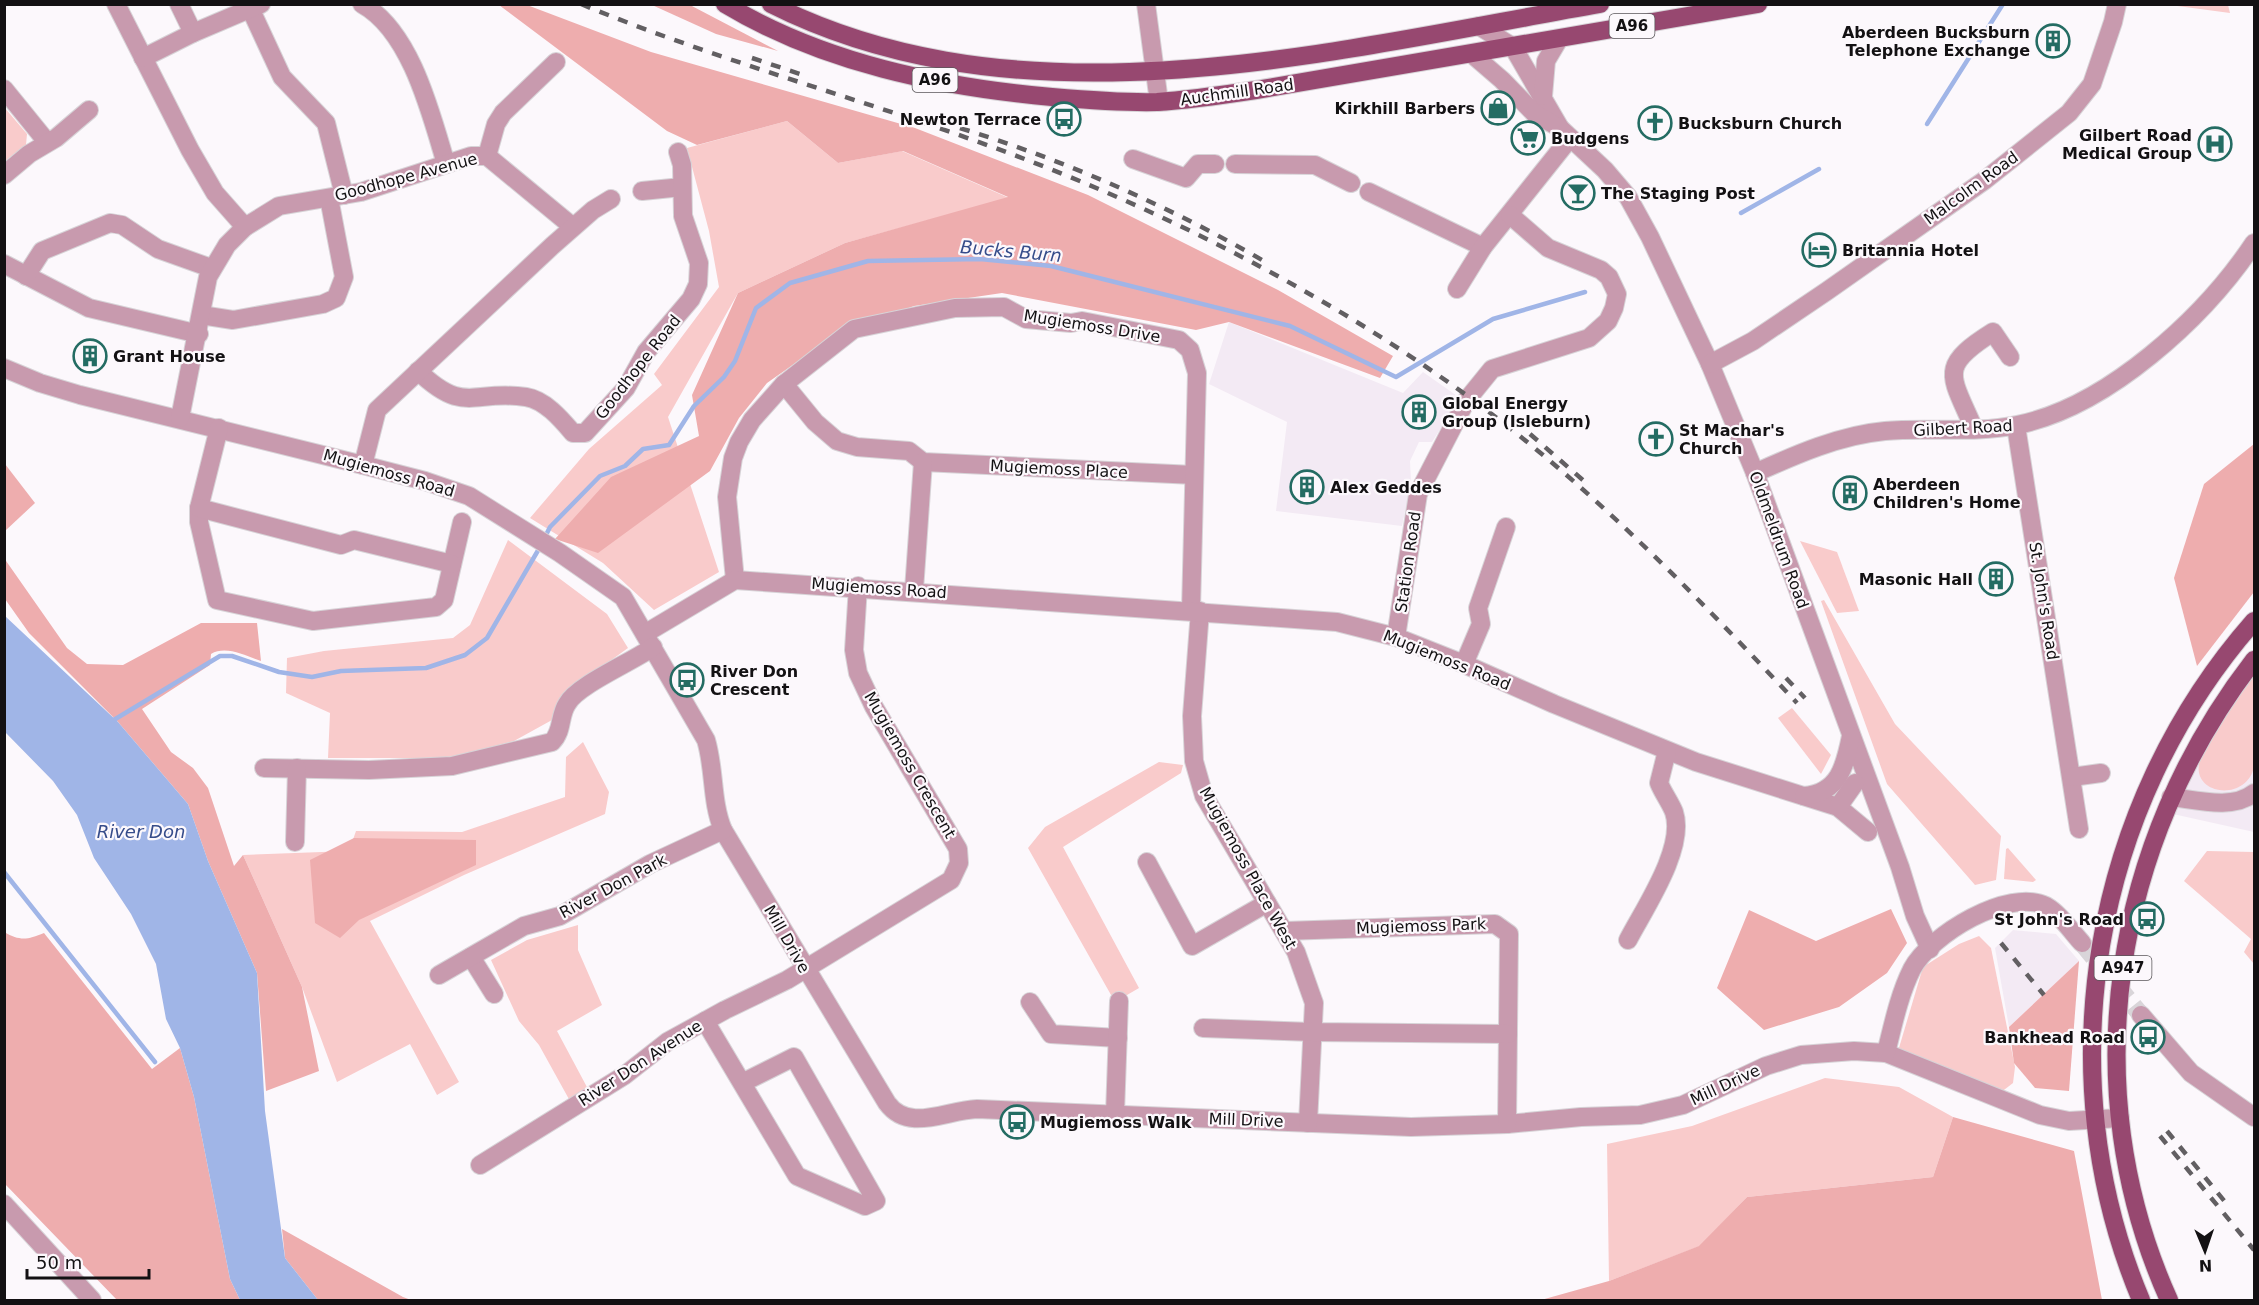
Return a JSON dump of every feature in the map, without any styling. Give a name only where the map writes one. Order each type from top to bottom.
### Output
[{"type":"main road","name":"Auchmill Road","points":[[725,4],[795,39],[895,72],[963,86],[1110,102],[1159,102],[1218,96],[1473,55],[1758,4]]},
{"type":"main road","name":"Auchmill Road","points":[[771,4],[823,28],[934,57],[1014,70],[1087,73],[1235,66],[1600,4]]},
{"type":"main road","name":"A947","points":[[2141,1300],[2128,1268],[2111,1210],[2095,1120],[2092,1039],[2096,979],[2106,917],[2124,846],[2160,763],[2193,702],[2254,621]]},
{"type":"main road","name":"A947","points":[[2169,1300],[2148,1249],[2137,1211],[2120,1118],[2117,1024],[2127,939],[2138,886],[2171,797],[2211,719],[2254,660]]},
{"type":"street","points":[[116,4],[215,193],[245,227]]},
{"type":"street","points":[[179,4],[193,33]]},
{"type":"street","points":[[362,4],[383,19],[422,85],[446,164]]},
{"type":"street","points":[[1146,4],[1159,102]]},
{"type":"street","points":[[143,58],[255,6],[282,77],[326,123],[344,278],[336,298],[322,304],[233,320],[201,315]]},
{"type":"street","name":"Malcolm Road","points":[[1710,364],[1753,341],[1985,180],[2069,113],[2092,84],[2115,13]]},
{"type":"street","name":"Oldmeldrum Road","points":[[1479,26],[1513,47],[1565,133]]},
{"type":"street","points":[[1543,98],[1546,61],[1559,39]]},
{"type":"street","name":"Oldmeldrum Road","points":[[1473,55],[1502,80],[1535,114],[1565,133],[1605,170],[1628,197],[1650,237],[1710,364],[1755,473],[1915,916],[1930,949]]},
{"type":"street","points":[[487,156],[496,124],[503,113],[555,62]]},
{"type":"street","points":[[4,89],[47,142]]},
{"type":"street","points":[[4,175],[29,153],[56,138],[89,110]]},
{"type":"street","points":[[1457,289],[1483,247],[1510,215],[1565,133]]},
{"type":"street","name":"Goodhope Road","points":[[418,371],[445,393],[459,399],[527,397],[539,402],[560,418],[573,433],[584,434],[626,388],[646,352],[681,313],[696,290],[700,271],[683,216],[682,165],[678,152]]},
{"type":"street","name":"Goodhope Avenue","points":[[180,418],[212,268],[227,245],[245,227],[279,206],[336,196],[471,156],[487,156],[573,227]]},
{"type":"street","points":[[1133,159],[1186,178],[1198,164],[1215,164]]},
{"type":"street","points":[[1235,164],[1315,165],[1351,183]]},
{"type":"street","points":[[642,191],[682,187]]},
{"type":"street","points":[[1369,192],[1483,247]]},
{"type":"street","points":[[363,465],[377,410],[573,227],[611,199]]},
{"type":"street","name":"Station Road","points":[[1396,637],[1418,494],[1466,401],[1492,369],[1589,338],[1608,321],[1614,308],[1617,294],[1610,277],[1601,270],[1548,248],[1510,215]]},
{"type":"street","points":[[26,276],[42,251],[110,223],[122,225],[158,249],[212,268]]},
{"type":"street","name":"Gilbert Road","points":[[1755,473],[1815,449],[1856,436],[1884,431],[2016,426],[2060,412],[2097,394],[2180,330],[2240,266],[2254,243]]},
{"type":"street","points":[[4,264],[89,308],[199,334]]},
{"type":"street","name":"Mugiemoss Drive","points":[[735,580],[727,502],[734,459],[752,420],[784,384],[854,329],[956,308],[1004,307],[1026,319],[1071,323],[1082,321],[1143,332],[1184,343],[1190,350],[1196,363],[1194,475],[1196,611]]},
{"type":"street","points":[[1974,429],[1952,378],[1953,366],[1968,348],[1993,332],[2010,357]]},
{"type":"street","name":"Mugiemoss Road","points":[[4,368],[40,383],[80,395],[180,418],[425,481],[469,496],[560,553],[623,597],[650,640]]},
{"type":"street","name":"Mugiemoss Place","points":[[784,384],[815,422],[837,441],[857,447],[909,451],[923,462],[1194,475]]},
{"type":"street","name":"St. John's Road","points":[[2016,426],[2073,777],[2079,829]]},
{"type":"street","points":[[219,428],[199,508],[199,522],[217,600],[313,621],[436,607],[444,600],[462,522]]},
{"type":"street","points":[[914,590],[923,462]]},
{"type":"street","points":[[199,508],[340,545],[354,540],[452,564]]},
{"type":"street","points":[[1464,664],[1480,624],[1478,608],[1506,527]]},
{"type":"street","points":[[264,768],[369,770],[452,766],[552,742],[559,735],[566,704],[577,693],[735,580]]},
{"type":"street","name":"Mugiemoss Road","points":[[735,580],[858,586],[1337,622],[1396,637],[1667,751],[1838,807],[1868,832]]},
{"type":"street","name":"Mugiemoss Crescent","points":[[804,968],[951,880],[959,863],[958,849],[874,707],[858,673],[854,650],[858,586]]},
{"type":"street","name":"Mugiemoss Place West","points":[[1196,611],[1192,716],[1194,761],[1204,795],[1296,952],[1314,1003],[1308,1123]]},
{"type":"street","name":"Mill Drive","points":[[650,640],[706,740],[711,757],[715,812],[723,830],[887,1103],[902,1117],[916,1119],[976,1109],[1439,1127],[1640,1115],[1683,1105],[1766,1066],[1801,1055],[1854,1051],[1886,1053],[2040,1115],[2069,1121],[2120,1118]]},
{"type":"street","points":[[1802,796],[1813,795],[1835,784],[1845,762],[1851,736]]},
{"type":"street","points":[[1628,940],[1668,863],[1676,832],[1674,812],[1659,783],[1667,751]]},
{"type":"street","points":[[295,842],[297,768]]},
{"type":"street","points":[[2073,777],[2101,773]]},
{"type":"street","points":[[1838,807],[1855,783]]},
{"type":"street","points":[[2171,797],[2227,802],[2248,798],[2254,793]]},
{"type":"street","name":"River Don Park","points":[[439,975],[524,926],[560,916],[650,864],[723,830]]},
{"type":"street","points":[[1147,862],[1192,946],[1267,903]]},
{"type":"street","points":[[1886,1053],[1912,969],[1948,933],[1982,913],[2015,902],[2045,906],[2082,943]]},
{"type":"street","name":"Mugiemoss Park","points":[[1284,931],[1495,924],[1509,934],[1507,1124]]},
{"type":"street","points":[[471,957],[494,994]]},
{"type":"street","name":"River Don Avenue","points":[[480,1165],[625,1075],[667,1042],[787,980],[804,968]]},
{"type":"street","points":[[1030,1002],[1051,1034],[1118,1038]]},
{"type":"street","points":[[1115,1114],[1119,1002]]},
{"type":"street","points":[[2141,1015],[2191,1073],[2254,1117]]},
{"type":"street","points":[[705,1021],[797,1176],[865,1206],[876,1200],[794,1057],[742,1083]]},
{"type":"street","points":[[1203,1028],[1312,1032],[1508,1034]]},
{"type":"street","points":[[4,1204],[92,1300]]},
{"type":"shaded area","points":[[499,5],[527,5],[651,52],[915,128],[1088,195],[1278,290],[1393,356],[1380,378],[1229,322],[1196,330],[1002,293],[914,306],[834,336],[767,383],[739,418],[710,471],[598,553],[555,539],[611,477],[699,436],[692,395],[738,293],[845,243],[1008,197],[903,151],[838,163],[787,121],[697,145],[667,131]]},
{"type":"shaded area","points":[[652,5],[690,5],[778,51],[716,34]]},
{"type":"shaded area","points":[[2170,5],[2228,5],[2230,13]]},
{"type":"shaded area","points":[[4,107],[27,134],[26,145],[5,161]]},
{"type":"shaded area","points":[[787,121],[838,163],[902,151],[1009,198],[845,243],[738,293],[668,417],[719,572],[654,610],[603,563],[530,518],[589,449],[662,385],[654,374],[719,287],[709,231],[687,148]]},
{"type":"shaded area","points":[[1229,322],[1403,393],[1423,372],[1460,398],[1432,442],[1419,442],[1410,461],[1411,482],[1402,526],[1276,511],[1287,422],[1209,384]]},
{"type":"shaded area","points":[[2254,444],[2254,592],[2197,666],[2174,578],[2204,484]]},
{"type":"shaded area","points":[[5,464],[35,503],[5,531]]},
{"type":"shaded area","points":[[508,540],[607,614],[628,648],[563,695],[552,720],[514,741],[451,758],[328,758],[330,713],[286,693],[287,658],[324,651],[453,638],[470,625]]},
{"type":"shaded area","points":[[1800,541],[1837,552],[1859,611],[1837,613]]},
{"type":"shaded area","points":[[4,558],[67,648],[87,664],[123,665],[201,623],[257,623],[261,661],[229,651],[211,654],[210,665],[142,709],[171,752],[193,768],[208,788],[234,866],[243,855],[302,987],[319,1071],[266,1091],[257,973],[208,861],[188,804],[118,722],[29,633],[5,599]]},
{"type":"shaded area","points":[[1824,600],[1895,724],[2001,836],[1996,880],[1975,885],[1887,784],[1821,601]]},
{"type":"shaded area","points":[[2254,674],[2254,832],[2173,814],[2221,716]]},
{"type":"shaded area","points":[[2254,675],[2254,767],[2249,778],[2241,786],[2230,790],[2210,787],[2203,781],[2199,772],[2200,760],[2217,727]]},
{"type":"shaded area","points":[[1792,708],[1831,755],[1821,774],[1778,718]]},
{"type":"shaded area","points":[[583,742],[609,792],[605,814],[464,875],[370,921],[459,1082],[437,1095],[410,1044],[337,1082],[302,987],[243,855],[349,851],[356,831],[462,832],[565,797],[566,757]]},
{"type":"shaded area","points":[[1159,762],[1183,765],[1181,773],[1063,847],[1139,988],[1115,1002],[1028,848],[1045,827]]},
{"type":"shaded area","points":[[354,838],[476,840],[476,865],[359,920],[340,938],[315,923],[310,860]]},
{"type":"shaded area","points":[[2008,848],[2036,880],[2033,882],[2004,879],[2006,849]]},
{"type":"shaded area","points":[[2207,851],[2254,852],[2254,964],[2244,952],[2251,939],[2184,881]]},
{"type":"shaded area","points":[[1891,909],[1907,943],[1887,973],[1839,1007],[1764,1030],[1717,988],[1749,910],[1816,941]]},
{"type":"shaded area","points":[[578,925],[578,950],[602,1005],[557,1031],[588,1089],[570,1101],[539,1045],[519,1021],[491,960],[527,940]]},
{"type":"shaded area","points":[[2013,930],[2056,934],[2079,961],[2009,1027],[1995,948]]},
{"type":"shaded area","points":[[4,932],[24,939],[44,933],[152,1069],[180,1048],[194,1097],[230,1279],[240,1300],[117,1300],[5,1184]]},
{"type":"shaded area","points":[[1979,936],[1991,948],[2015,1067],[2013,1083],[2000,1093],[1896,1058],[1923,967],[1959,944]]},
{"type":"shaded area","points":[[2079,961],[2069,1091],[2035,1088],[2014,1063],[2009,1027]]},
{"type":"shaded area","points":[[1825,1078],[1899,1087],[1953,1117],[1933,1177],[1747,1197],[1700,1246],[1609,1281],[1607,1144],[1692,1126]]},
{"type":"shaded area","points":[[1953,1117],[2074,1151],[2102,1300],[1541,1300],[1609,1281],[1699,1246],[1747,1197],[1933,1177]]},
{"type":"shaded area","points":[[282,1229],[411,1300],[318,1300],[285,1258]]},
{"type":"water","name":"River Don","points":[[5,616],[118,722],[188,804],[208,861],[257,973],[265,1111],[285,1258],[318,1300],[240,1300],[230,1279],[194,1097],[180,1048],[166,1019],[156,964],[131,914],[94,858],[77,815],[53,781],[5,732]]},
{"type":"waterway","name":"Bucks Burn","points":[[1927,124],[2003,4]]},
{"type":"waterway","name":"Bucks Burn","points":[[1741,213],[1819,169]]},
{"type":"waterway","name":"Bucks Burn","points":[[544,539],[550,527],[600,476],[625,466],[643,449],[669,445],[694,406],[724,377],[735,361],[756,308],[790,283],[868,261],[980,259],[1051,266],[1290,326],[1396,377],[1493,319],[1585,292]]},
{"type":"waterway","points":[[112,721],[220,656],[232,656],[279,672],[312,677],[341,671],[426,668],[465,655],[487,638],[540,547]]},
{"type":"waterway","points":[[4,872],[155,1062]]},
{"type":"tunnel","points":[[2082,943],[2141,1015]]},
{"type":"railway","points":[[581,4],[688,45],[960,135],[1078,180],[1205,238],[1330,306],[1447,381],[1542,454],[1655,557],[1797,703]]},
{"type":"railway","points":[[752,58],[806,76]]},
{"type":"railway","points":[[960,128],[1040,155],[1118,187],[1194,223],[1269,264]]},
{"type":"railway","points":[[1530,434],[1584,481]]},
{"type":"railway","points":[[1786,678],[1805,698]]},
{"type":"railway","points":[[2001,943],[2044,995]]},
{"type":"railway","points":[[2167,1131],[2226,1203]]},
{"type":"railway","points":[[2160,1136],[2254,1250]]},
{"type":"place","name":"Aberdeen Bucksburn Telephone Exchange","points":[[2053,41]]},
{"type":"place","name":"Kirkhill Barbers","points":[[1498,108]]},
{"type":"place","name":"Newton Terrace","points":[[1064,119]]},
{"type":"place","name":"Bucksburn Church","points":[[1655,123]]},
{"type":"place","name":"Budgens","points":[[1528,138]]},
{"type":"place","name":"Gilbert Road Medical Group","points":[[2215,144]]},
{"type":"place","name":"The Staging Post","points":[[1578,193]]},
{"type":"place","name":"Britannia Hotel","points":[[1819,250]]},
{"type":"place","name":"Grant House","points":[[90,356]]},
{"type":"place","name":"Global Energy Group (Isleburn)","points":[[1419,412]]},
{"type":"place","name":"St Machar's Church","points":[[1656,439]]},
{"type":"place","name":"Alex Geddes","points":[[1307,487]]},
{"type":"place","name":"Aberdeen Children's Home","points":[[1850,493]]},
{"type":"place","name":"Masonic Hall","points":[[1996,579]]},
{"type":"place","name":"River Don Crescent","points":[[687,680]]},
{"type":"place","name":"St John's Road","points":[[2147,919]]},
{"type":"place","name":"Bankhead Road","points":[[2148,1037]]},
{"type":"place","name":"Mugiemoss Walk","points":[[1017,1122]]}]
